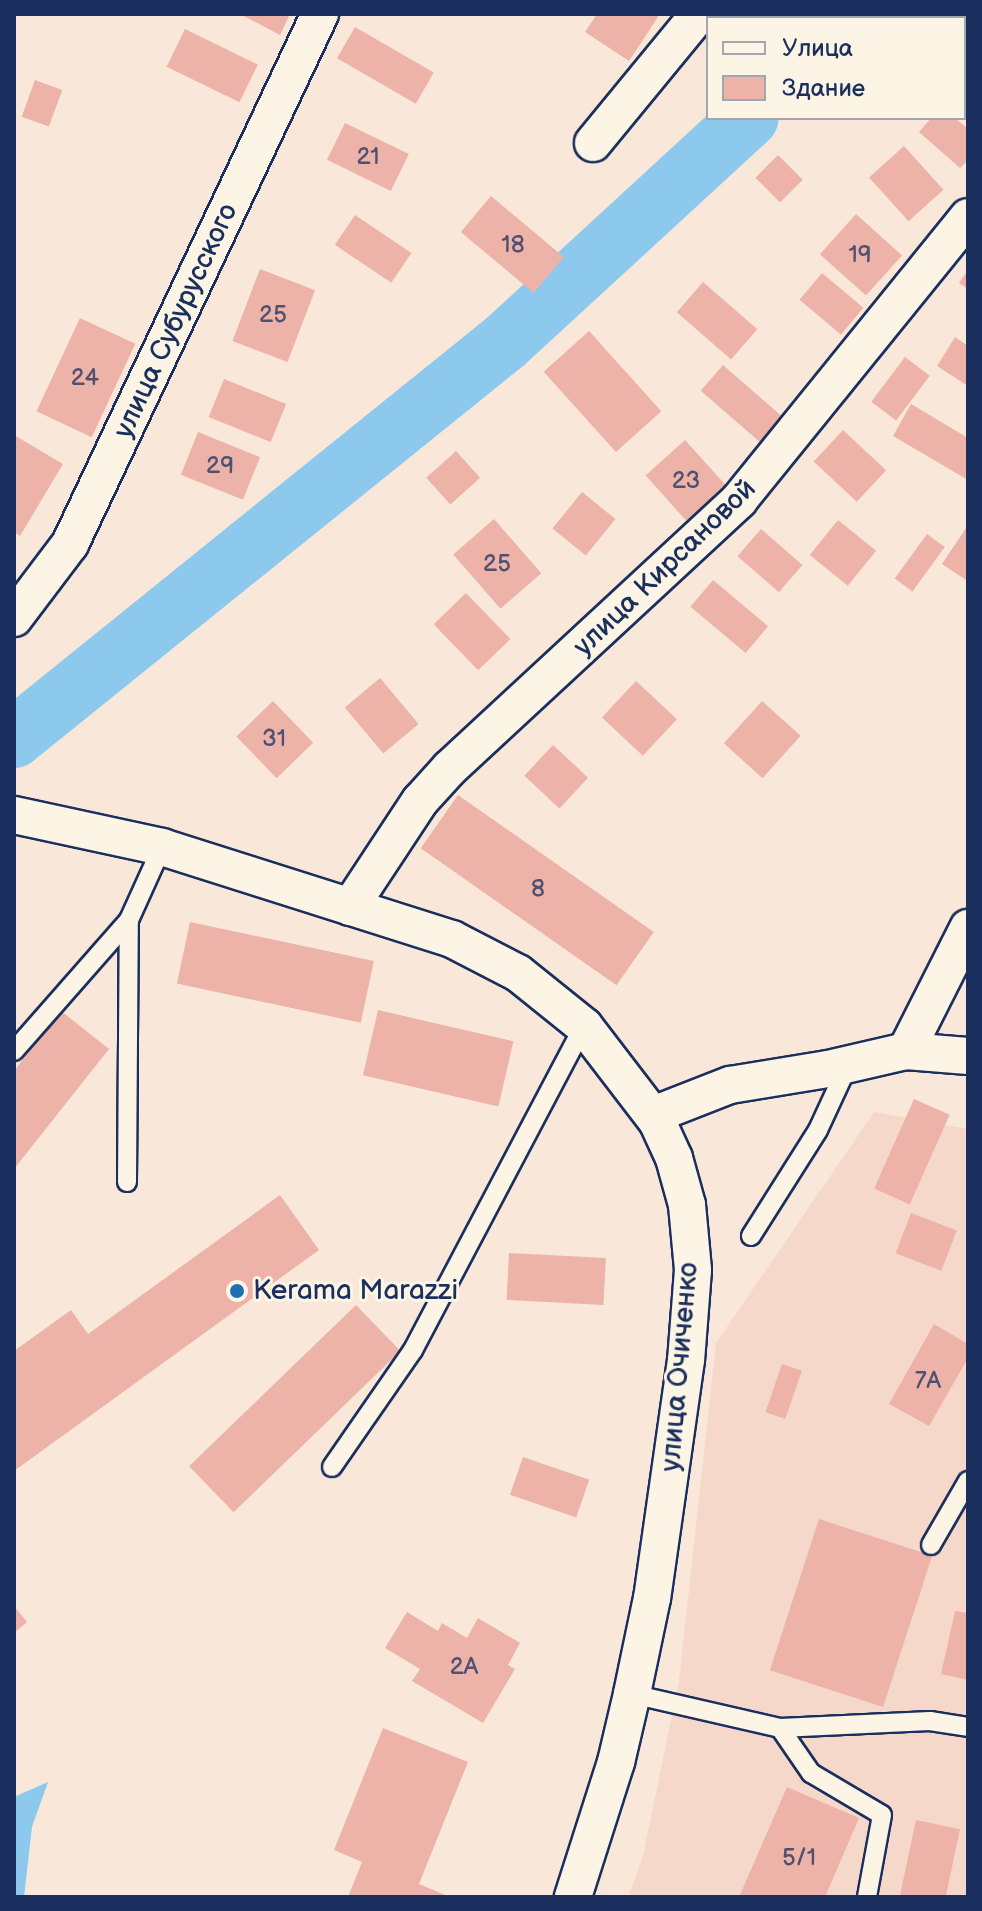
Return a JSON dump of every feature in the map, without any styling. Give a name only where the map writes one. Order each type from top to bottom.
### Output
[{"type":"street","name":"улица Субурусского","points":[[14,618],[70,544],[320,14]]},
{"type":"street","points":[[593,143],[699,14]]},
{"type":"street","name":"улица Кирсановой","points":[[350,907],[420,801],[450,768],[739,500],[968,217]]},
{"type":"street","name":"улица Очиченко","points":[[14,815],[162,847],[452,939],[518,973],[584,1026],[653,1115],[674,1158],[687,1205],[693,1270],[686,1360],[669,1489],[632,1694],[616,1762],[573,1897]]},
{"type":"street","points":[[906,1051],[968,928]]},
{"type":"street","points":[[653,1115],[730,1085],[906,1051],[968,1056]]},
{"type":"lane","points":[[14,1051],[129,920],[162,847]]},
{"type":"lane","points":[[127,1182],[129,920]]},
{"type":"lane","points":[[332,1467],[413,1350],[584,1026]]},
{"type":"lane","points":[[751,1236],[818,1130],[848,1064]]},
{"type":"lane","points":[[931,1545],[968,1481]]},
{"type":"lane","points":[[632,1694],[780,1728],[930,1721],[968,1727]]},
{"type":"lane","points":[[780,1728],[811,1773],[882,1815],[867,1897]]},
{"type":"shaded area","points":[[874,1112],[968,1129],[968,1897],[628,1897],[643,1856],[679,1681],[716,1343]]},
{"type":"water","points":[[48,1782],[32,1827],[24,1897],[14,1897],[14,1797]]},
{"type":"building","points":[[240,14],[290,14],[280,35]]},
{"type":"building","points":[[597,14],[654,14],[658,17],[629,61],[585,32]]},
{"type":"building","points":[[355,27],[434,72],[416,104],[337,58]]},
{"type":"building","points":[[185,29],[258,65],[239,102],[167,67]]},
{"type":"building","points":[[35,80],[62,90],[49,127],[22,117]]},
{"type":"building","points":[[929,120],[957,120],[968,129],[968,160],[960,168],[919,132]]},
{"type":"building","points":[[345,123],[409,154],[391,191],[327,160]]},
{"type":"building","points":[[904,146],[943,190],[909,221],[869,177]]},
{"type":"building","points":[[778,155],[803,180],[780,202],[755,178]]},
{"type":"building","points":[[491,196],[564,257],[534,293],[461,232]]},
{"type":"building","points":[[856,214],[902,255],[866,296],[820,254]]},
{"type":"building","points":[[355,215],[411,253],[391,283],[335,245]]},
{"type":"building","points":[[260,269],[315,290],[287,362],[232,341]]},
{"type":"building","points":[[968,270],[968,289],[959,283]]},
{"type":"building","points":[[822,273],[863,308],[841,335],[800,300]]},
{"type":"building","points":[[703,282],[757,329],[731,359],[677,312]]},
{"type":"building","points":[[80,318],[135,344],[92,437],[36,411]]},
{"type":"building","points":[[589,331],[661,411],[616,452],[544,372]]},
{"type":"building","points":[[955,337],[968,346],[968,386],[937,366]]},
{"type":"building","points":[[905,357],[930,376],[896,420],[871,402]]},
{"type":"building","points":[[723,365],[784,418],[762,444],[701,391]]},
{"type":"building","points":[[224,379],[286,404],[271,442],[209,417]]},
{"type":"building","points":[[911,404],[968,438],[968,480],[893,436]]},
{"type":"building","points":[[843,430],[886,470],[857,502],[814,461]]},
{"type":"building","points":[[198,432],[260,457],[243,500],[181,475]]},
{"type":"building","points":[[14,435],[63,464],[20,536],[14,532]]},
{"type":"building","points":[[685,440],[726,485],[686,521],[646,475]]},
{"type":"building","points":[[456,451],[480,478],[450,505],[426,478]]},
{"type":"building","points":[[582,492],[615,519],[586,556],[552,529]]},
{"type":"building","points":[[494,519],[541,573],[500,609],[453,554]]},
{"type":"building","points":[[838,520],[876,551],[848,586],[810,555]]},
{"type":"building","points":[[968,525],[968,577],[966,580],[942,564]]},
{"type":"building","points":[[761,529],[803,565],[779,592],[737,556]]},
{"type":"building","points":[[927,534],[945,547],[912,591],[895,578]]},
{"type":"building","points":[[713,580],[768,626],[746,653],[691,607]]},
{"type":"building","points":[[466,593],[510,639],[478,670],[434,624]]},
{"type":"building","points":[[380,678],[419,724],[383,754],[345,708]]},
{"type":"building","points":[[636,681],[677,719],[643,756],[602,718]]},
{"type":"building","points":[[273,701],[313,743],[277,778],[236,736]]},
{"type":"building","points":[[762,701],[801,736],[763,778],[724,743]]},
{"type":"building","points":[[553,745],[588,778],[559,808],[524,776]]},
{"type":"building","points":[[458,795],[654,932],[616,985],[421,848]]},
{"type":"building","points":[[190,922],[374,961],[361,1023],[177,984]]},
{"type":"building","points":[[378,1010],[513,1041],[498,1107],[363,1075]]},
{"type":"building","points":[[61,1011],[109,1049],[14,1169],[14,1071]]},
{"type":"building","points":[[914,1099],[950,1115],[910,1204],[874,1189]]},
{"type":"building","points":[[280,1195],[319,1250],[14,1471],[14,1351],[71,1310],[88,1334]]},
{"type":"building","points":[[911,1213],[957,1231],[941,1271],[896,1253]]},
{"type":"building","points":[[509,1253],[606,1258],[603,1305],[507,1300]]},
{"type":"building","points":[[356,1305],[400,1351],[234,1512],[189,1466]]},
{"type":"building","points":[[934,1324],[968,1344],[968,1358],[929,1426],[889,1404]]},
{"type":"building","points":[[782,1364],[802,1371],[785,1419],[765,1412]]},
{"type":"building","points":[[523,1457],[589,1480],[576,1518],[510,1495]]},
{"type":"building","points":[[819,1519],[932,1556],[883,1707],[770,1670]]},
{"type":"building","points":[[14,1606],[27,1622],[14,1633]]},
{"type":"building","points":[[955,1611],[968,1613],[968,1680],[941,1674]]},
{"type":"building","points":[[407,1612],[438,1631],[442,1623],[467,1638],[478,1618],[520,1643],[508,1665],[515,1669],[483,1723],[412,1681],[420,1669],[385,1648]]},
{"type":"building","points":[[383,1728],[468,1762],[419,1884],[450,1897],[348,1897],[362,1862],[334,1850]]},
{"type":"building","points":[[787,1787],[859,1818],[825,1897],[739,1897]]},
{"type":"building","points":[[916,1820],[960,1829],[946,1897],[900,1897]]},
{"type":"waterway","points":[[14,738],[505,342],[747,120]]},
{"type":"place","name":"Kerama Marazzi","points":[[237,1291]]}]
